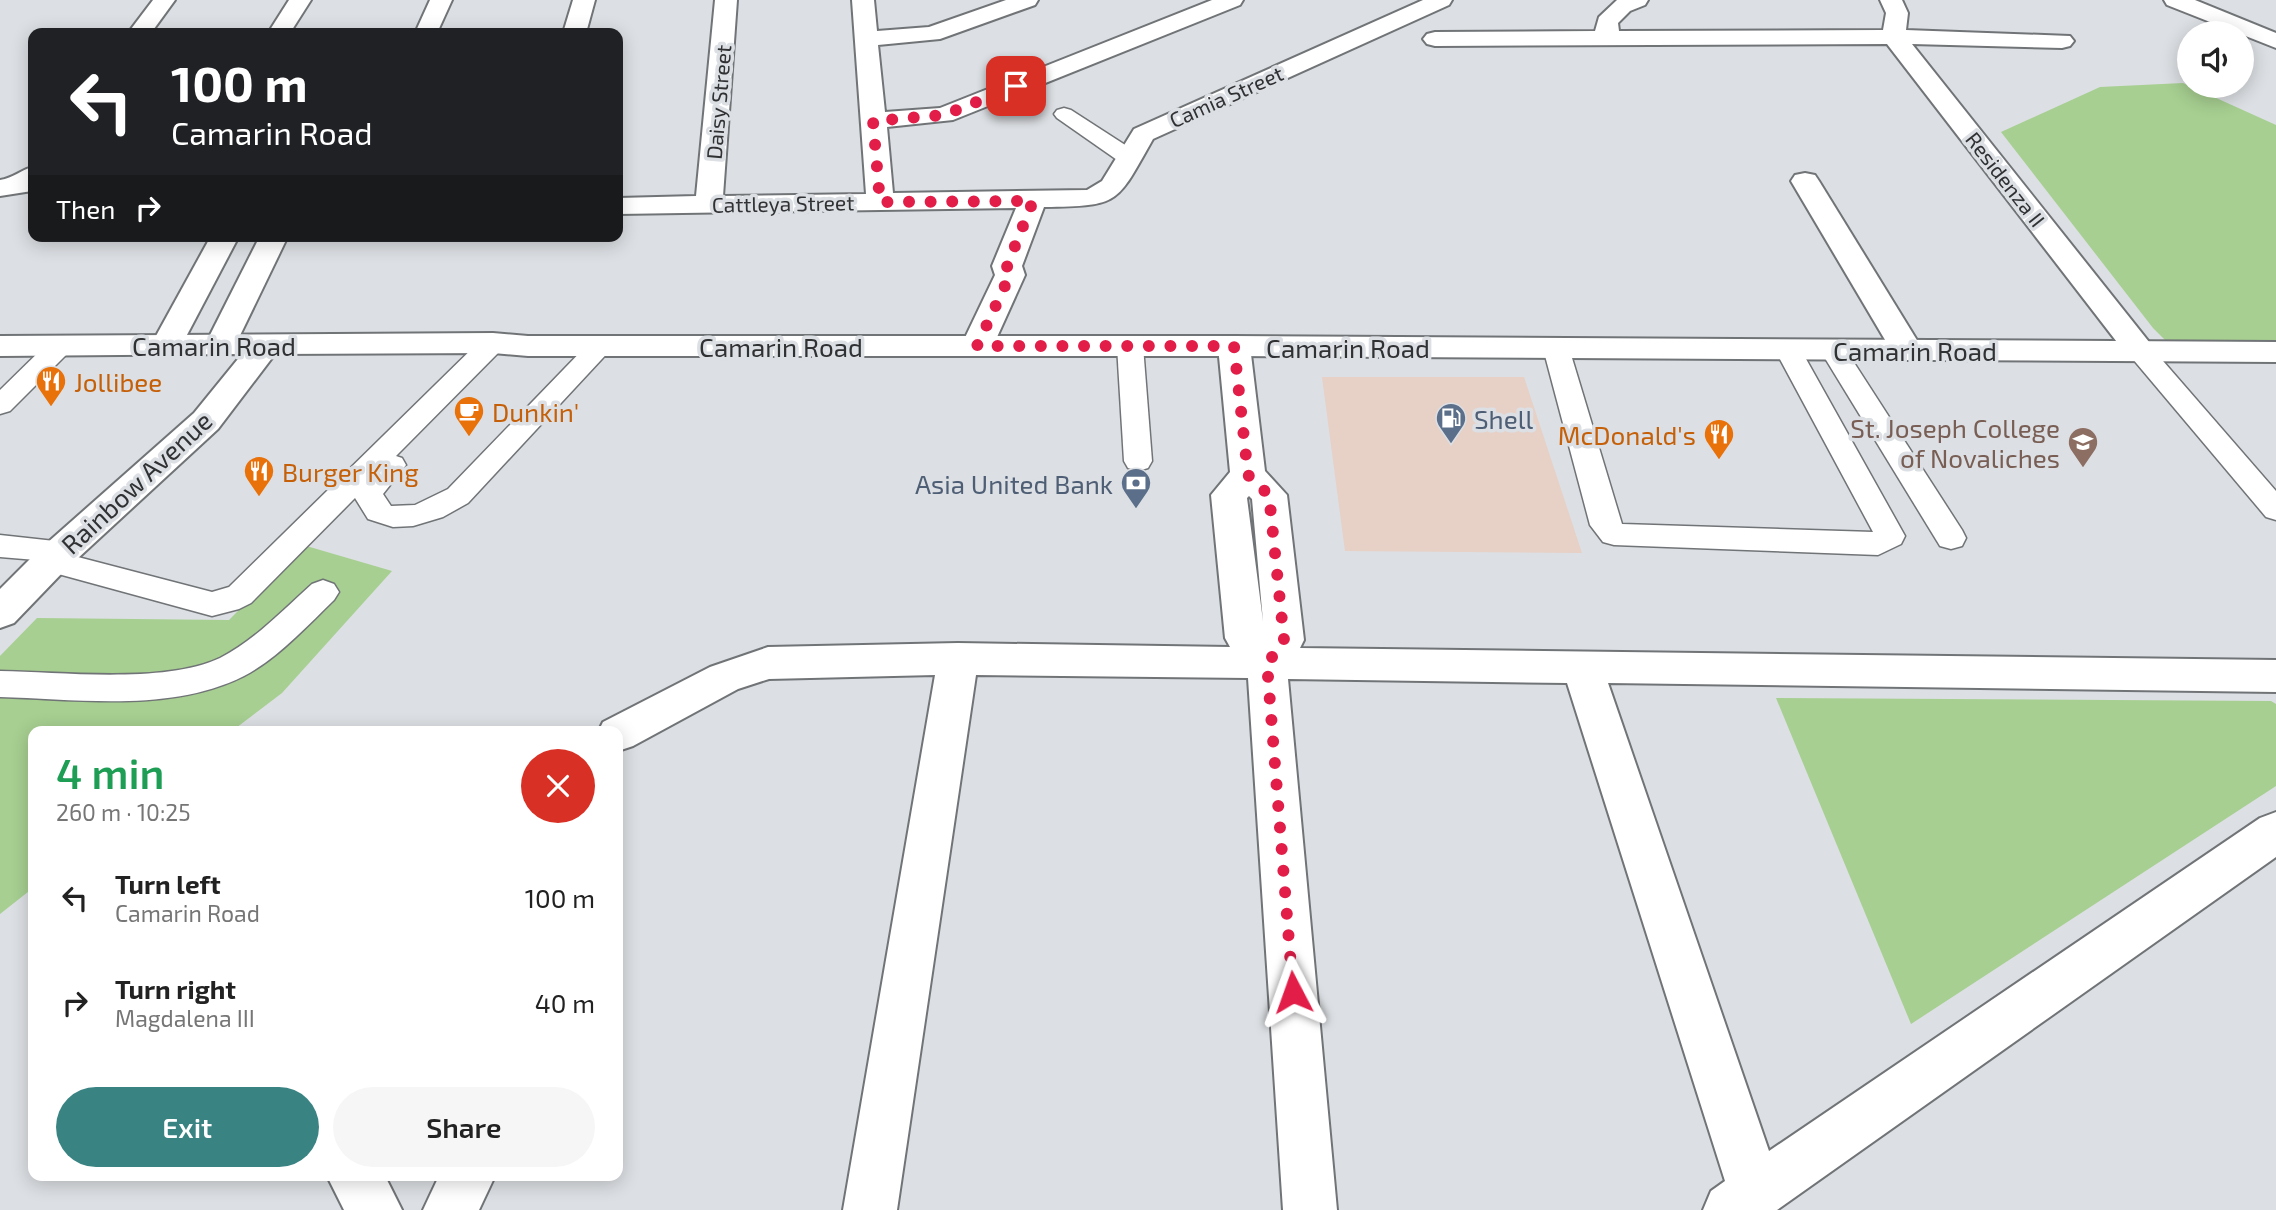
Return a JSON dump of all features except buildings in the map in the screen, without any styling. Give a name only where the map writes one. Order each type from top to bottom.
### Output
[{"type":"street","points":[[143,28],[164,0]]},
{"type":"street","points":[[282,28],[300,0]]},
{"type":"street","points":[[428,28],[441,0]]},
{"type":"street","points":[[576,28],[584,0]]},
{"type":"street","name":"Daisy Street","points":[[709,204],[726,0]]},
{"type":"street","points":[[863,0],[880,202]]},
{"type":"street","points":[[866,39],[932,34],[1027,0]]},
{"type":"street","points":[[873,121],[944,115],[1232,0]]},
{"type":"street","name":"Camia Street","points":[[1033,201],[1071,200],[1104,193],[1113,186],[1143,134],[1441,0]]},
{"type":"street","points":[[1607,37],[1607,22],[1622,6],[1637,0]]},
{"type":"street","points":[[1891,0],[1897,13],[1894,37]]},
{"type":"street","points":[[2175,0],[2276,41]]},
{"type":"street","points":[[1435,39],[1894,37],[2062,41]]},
{"type":"street","name":"Residenza II","points":[[1894,37],[2141,352]]},
{"type":"street","points":[[0,188],[22,185],[28,180]]},
{"type":"street","points":[[1805,181],[1907,350]]},
{"type":"street","points":[[968,346],[1010,275],[1007,266],[1033,201]]},
{"type":"street","name":"Cattleya Street","points":[[623,206],[1033,201]]},
{"type":"street","points":[[167,345],[222,242]]},
{"type":"street","points":[[221,345],[271,242]]},
{"type":"street","name":"Camarin Road","points":[[0,346],[502,344],[2276,352]]},
{"type":"street","name":"Rainbow Avenue","points":[[0,613],[56,556],[206,421],[266,345]]},
{"type":"street","points":[[1234,346],[1248,475],[1229,495],[1233,547],[1245,638],[1267,664],[1310,1210]]},
{"type":"street","points":[[870,1210],[958,659]]},
{"type":"street","points":[[623,731],[724,678],[768,663],[958,659],[2276,676]]},
{"type":"street","points":[[1583,669],[1743,1202],[2276,832]]},
{"type":"street","points":[[357,1181],[375,1210]]},
{"type":"street","points":[[450,1210],[465,1181]]},
{"type":"lane","points":[[1064,114],[1128,158]]},
{"type":"lane","points":[[502,344],[374,483],[368,493],[377,510],[384,515],[413,516],[431,511],[458,496],[601,346]]},
{"type":"lane","points":[[0,546],[56,556],[212,604],[228,601],[240,595],[502,344]]},
{"type":"lane","points":[[0,405],[60,346]]},
{"type":"lane","points":[[1130,346],[1138,461]]},
{"type":"lane","points":[[1556,348],[1605,525],[1614,534],[1878,544],[1890,536],[1788,350]]},
{"type":"lane","points":[[1833,350],[1951,538]]},
{"type":"lane","points":[[2141,352],[2276,509]]},
{"type":"lane","points":[[0,684],[148,684],[183,682],[218,673],[256,652],[323,592]]},
{"type":"shaded area","points":[[1322,377],[1524,377],[1582,553],[1345,551]]},
{"type":"green space","points":[[2177,83],[2177,98],[2216,98],[2276,125],[2276,345],[2171,346],[2153,328],[2001,132],[2100,87]]},
{"type":"green space","points":[[303,545],[392,571],[282,693],[239,726],[28,726],[28,892],[0,914],[0,656],[37,618],[229,620]]},
{"type":"green space","points":[[1776,698],[2271,701],[2276,704],[2276,786],[1911,1024]]},
{"type":"place","name":"Jollibee","points":[[51,408]]},
{"type":"place","name":"Dunkin'","points":[[469,438]]},
{"type":"place","name":"Shell","points":[[1451,445]]},
{"type":"place","name":"McDonald's","points":[[1719,461]]},
{"type":"place","name":"St. Joseph College of Novaliches","points":[[2083,469]]},
{"type":"place","name":"Burger King","points":[[259,498]]},
{"type":"place","name":"Asia United Bank","points":[[1136,510]]},
{"type":"route","points":[[1016,86],[944,115],[873,121],[880,202],[1033,201],[1007,266],[1010,275],[977,346],[1234,346],[1248,475],[1269,495],[1282,617],[1284,640],[1267,664],[1293,992]]}]
